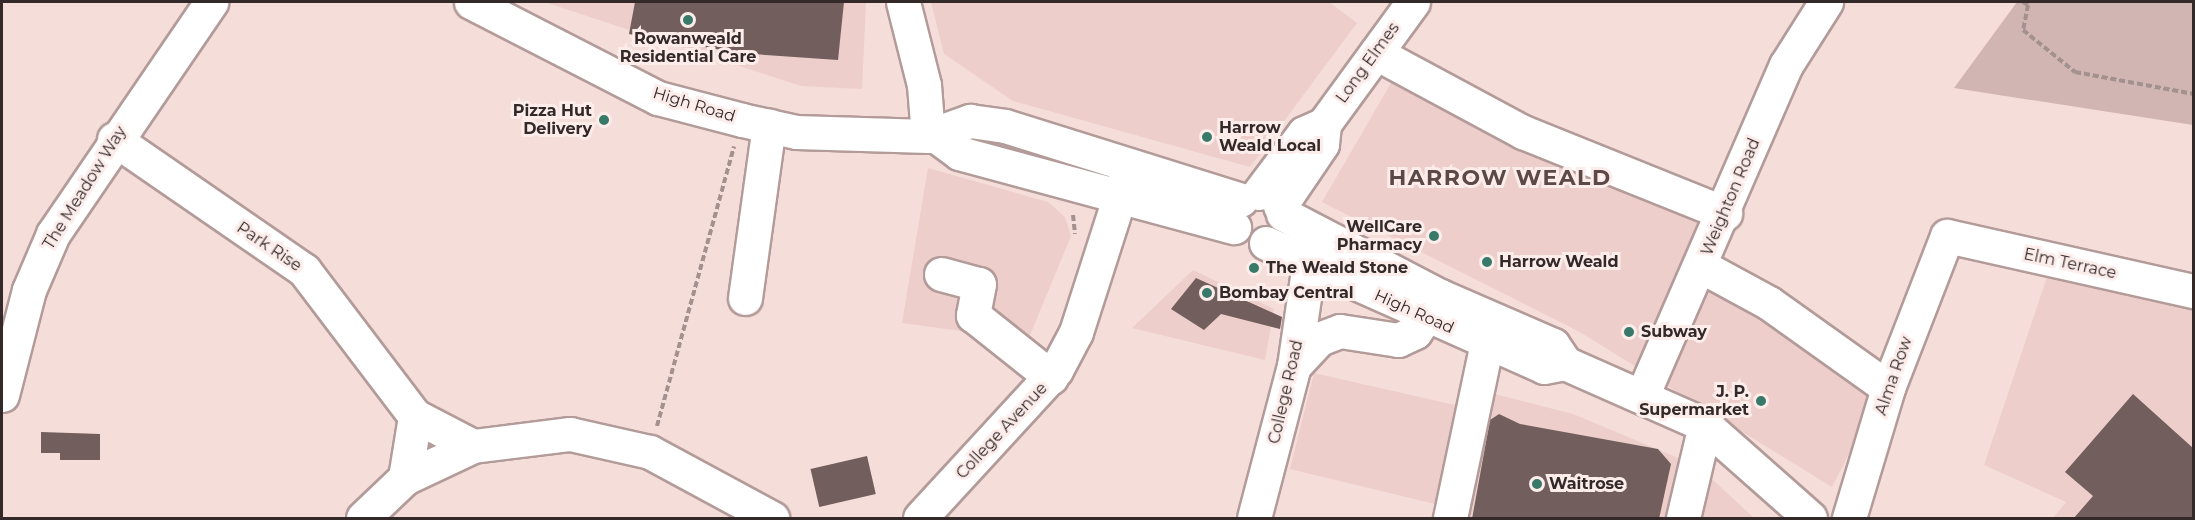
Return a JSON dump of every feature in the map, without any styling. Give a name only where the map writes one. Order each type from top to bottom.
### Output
[{"type":"street","name":"The Meadow Way","points":[[2,395],[29,290],[53,234],[114,139],[211,2]]},
{"type":"street","name":"High Road","points":[[471,2],[658,98],[755,123],[796,132],[932,136],[970,121],[1050,138],[1125,181],[1260,208],[1435,307],[1487,343],[1544,367],[1565,363]]},
{"type":"street","points":[[903,2],[924,85],[932,136]]},
{"type":"street","name":"Long Elmes","points":[[1260,208],[1304,134],[1324,124],[1413,2]]},
{"type":"street","name":"Weighton Road","points":[[1642,396],[1725,213],[1786,65],[1826,2]]},
{"type":"street","points":[[1376,53],[1523,132],[1725,213]]},
{"type":"street","points":[[745,298],[755,123]]},
{"type":"street","name":"Park Rise","points":[[114,139],[304,270],[415,416],[473,446]]},
{"type":"street","name":"College Avenue","points":[[920,519],[1051,377],[1076,332],[1125,181]]},
{"type":"street","name":"High Road","points":[[1260,208],[1248,242],[1266,243],[1309,263],[1553,345],[1565,363],[1705,424],[1810,519]]},
{"type":"street","name":"Elm Terrace","points":[[1947,237],[2193,291]]},
{"type":"street","name":"Alma Row","points":[[1849,519],[1888,388],[1947,237]]},
{"type":"street","name":"College Road","points":[[1254,519],[1294,366],[1309,263]]},
{"type":"street","points":[[1701,266],[1769,303],[1888,388]]},
{"type":"street","points":[[941,274],[979,284],[973,315],[1051,377]]},
{"type":"street","points":[[1294,366],[1319,339],[1340,332],[1398,340],[1435,307]]},
{"type":"street","points":[[1450,519],[1487,343]]},
{"type":"street","points":[[405,478],[415,416]]},
{"type":"street","points":[[1683,519],[1705,424]]},
{"type":"street","points":[[363,519],[405,478],[473,446],[570,434],[650,452],[772,519]]},
{"type":"path","points":[[2023,2],[2028,5],[2023,30],[2075,72],[2193,94]]},
{"type":"path","points":[[650,452],[755,123]]},
{"type":"shaded area","points":[[544,2],[866,2],[862,89],[801,86]]},
{"type":"shaded area","points":[[931,2],[1329,2],[1357,23],[1250,167],[1013,101],[944,54]]},
{"type":"shaded area","points":[[2017,2],[2193,2],[2193,125],[1954,88]]},
{"type":"shaded area","points":[[1398,71],[1690,207],[1736,271],[1886,381],[1832,487],[1578,331],[1322,202]]},
{"type":"shaded area","points":[[928,168],[1048,202],[1065,217],[1071,236],[1028,340],[902,323]]},
{"type":"shaded area","points":[[1193,270],[1274,309],[1265,360],[1132,328]]},
{"type":"shaded area","points":[[2048,274],[2193,304],[2193,518],[2053,518],[2066,502],[1984,465]]},
{"type":"shaded area","points":[[1314,373],[1459,406],[1464,386],[1573,414],[1676,457],[1711,478],[1754,518],[1432,518],[1435,504],[1290,469]]},
{"type":"building","points":[[635,2],[844,2],[838,60],[739,53],[629,34]]},
{"type":"building","name":"Bombay Central","points":[[1196,278],[1282,317],[1280,329],[1221,314],[1204,330],[1171,309]]},
{"type":"building","points":[[2133,394],[2193,448],[2193,519],[2073,519],[2093,496],[2065,472]]},
{"type":"building","name":"Waitrose","points":[[1499,414],[1520,424],[1658,449],[1671,464],[1659,519],[1472,519],[1490,420]]},
{"type":"building","points":[[41,432],[100,434],[100,460],[60,460],[60,453],[41,453]]},
{"type":"building","points":[[867,456],[876,494],[819,507],[810,469]]},
{"type":"place","name":"Rowanweald Residential Care","points":[[688,20]]},
{"type":"place","name":"Pizza Hut Delivery","points":[[604,120]]},
{"type":"place","name":"Harrow Weald Local","points":[[1207,137]]},
{"type":"place","name":"WellCare Pharmacy","points":[[1434,236]]},
{"type":"place","name":"Harrow Weald","points":[[1487,262]]},
{"type":"place","name":"The Weald Stone","points":[[1254,268]]},
{"type":"place","name":"Bombay Central","points":[[1207,293]]},
{"type":"place","name":"Subway","points":[[1629,332]]},
{"type":"place","name":"J. P. Supermarket","points":[[1761,401]]},
{"type":"place","name":"Waitrose","points":[[1537,484]]},
{"type":"district","name":"HARROW WEALD","points":[[1500,178]]}]
